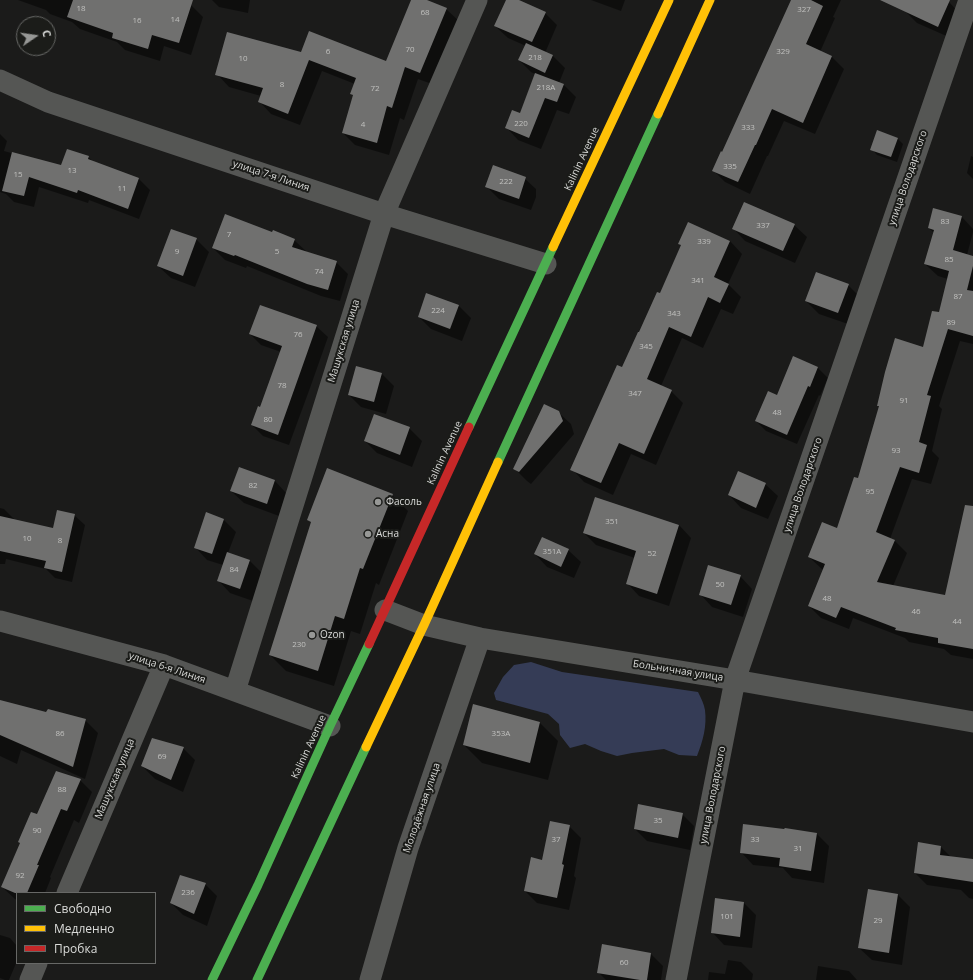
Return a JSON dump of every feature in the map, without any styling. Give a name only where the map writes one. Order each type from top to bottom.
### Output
[{"type":"main road","name":"Kalinin Avenue","points":[[212,980],[258,885],[412,549],[669,0]]},
{"type":"main road","points":[[257,980],[424,625],[710,0]]},
{"type":"street","name":"Машукская улица","points":[[235,691],[384,214],[477,0]]},
{"type":"street","name":"улица Володарского","points":[[676,980],[735,680],[969,0]]},
{"type":"street","name":"улица 7-я Линия","points":[[0,80],[48,102],[384,214],[546,264]]},
{"type":"street","name":"Больничная улица","points":[[385,610],[424,625],[480,638],[735,680],[973,722]]},
{"type":"street","name":"улица 6-я Линия","points":[[0,621],[164,665],[330,726]]},
{"type":"street","name":"Молодёжная улица","points":[[370,980],[408,848],[480,638]]},
{"type":"street","name":"Машукская улица","points":[[67,892],[164,665]]},
{"type":"street","points":[[30,980],[37,964]]},
{"type":"shaded area","points":[[531,662],[562,672],[698,692],[705,708],[705,728],[697,756],[679,755],[664,749],[617,756],[585,744],[570,748],[560,735],[559,724],[548,714],[496,700],[494,693],[503,677],[514,665]]},
{"type":"building","points":[[73,0],[193,0],[179,43],[152,35],[148,49],[112,38],[113,33],[67,17]]},
{"type":"building","points":[[411,0],[427,0],[447,8],[420,73],[405,67],[392,108],[387,106],[377,143],[342,133],[353,95],[350,94],[356,78],[309,60],[288,114],[258,102],[263,88],[215,75],[227,32],[301,52],[309,31],[386,61]]},
{"type":"building","points":[[506,0],[519,0],[546,12],[532,42],[494,26]]},
{"type":"building","points":[[791,0],[811,0],[823,6],[806,44],[832,56],[803,123],[772,109],[738,182],[712,171]]},
{"type":"building","points":[[880,0],[950,0],[938,27]]},
{"type":"building","points":[[526,43],[553,55],[545,73],[518,60]]},
{"type":"building","points":[[535,73],[564,84],[557,102],[545,98],[529,138],[505,128],[512,110],[520,113]]},
{"type":"building","points":[[877,130],[898,138],[891,157],[870,150]]},
{"type":"building","points":[[67,149],[89,156],[88,159],[139,178],[128,209],[78,190],[77,193],[29,177],[24,196],[2,191],[12,152],[61,165]]},
{"type":"building","points":[[493,165],[526,177],[519,199],[485,187]]},
{"type":"building","points":[[744,202],[795,224],[783,251],[732,229]]},
{"type":"building","points":[[933,208],[962,216],[953,250],[973,256],[973,266],[967,290],[973,291],[973,336],[948,329],[927,395],[931,396],[919,442],[927,445],[919,473],[900,467],[876,532],[895,540],[877,582],[945,595],[965,505],[973,506],[973,649],[938,643],[938,638],[895,630],[896,628],[841,607],[836,618],[808,606],[825,564],[808,557],[822,522],[837,528],[854,477],[858,478],[879,406],[877,406],[895,338],[923,347],[932,311],[939,312],[949,271],[924,264],[934,230],[928,228]]},
{"type":"building","points":[[225,214],[295,239],[292,247],[337,261],[328,290],[307,284],[235,255],[234,256],[212,248]]},
{"type":"building","points":[[688,222],[730,241],[714,277],[729,284],[720,303],[708,297],[691,337],[669,327],[647,379],[672,390],[644,454],[619,443],[601,483],[570,470],[617,365],[622,367],[657,292],[660,293],[681,245],[678,244]]},
{"type":"building","points":[[171,229],[197,238],[183,276],[157,266]]},
{"type":"building","points":[[816,272],[849,284],[838,313],[805,301]]},
{"type":"building","points":[[426,293],[459,305],[450,329],[418,317]]},
{"type":"building","points":[[260,305],[317,325],[278,435],[251,425],[258,406],[260,407],[282,346],[249,334]]},
{"type":"building","points":[[793,356],[818,367],[810,387],[808,386],[787,435],[755,421],[768,391],[777,395]]},
{"type":"building","points":[[356,366],[382,373],[374,402],[348,395]]},
{"type":"building","points":[[544,404],[559,411],[563,421],[519,472],[513,469]]},
{"type":"building","points":[[374,414],[410,427],[400,455],[364,441]]},
{"type":"building","points":[[239,467],[275,480],[267,504],[230,491]]},
{"type":"building","points":[[327,468],[393,494],[363,569],[360,568],[344,619],[335,616],[318,671],[269,655],[311,522],[307,520]]},
{"type":"building","points":[[738,471],[766,483],[756,508],[728,495]]},
{"type":"building","points":[[595,497],[679,525],[657,594],[626,584],[636,551],[583,533]]},
{"type":"building","points":[[57,510],[75,514],[62,572],[44,568],[46,561],[0,551],[0,516],[53,528]]},
{"type":"building","points":[[206,512],[224,519],[212,554],[194,548]]},
{"type":"building","points":[[542,537],[569,549],[561,567],[534,554]]},
{"type":"building","points":[[227,552],[250,560],[240,589],[217,581]]},
{"type":"building","points":[[708,565],[741,575],[731,605],[699,595]]},
{"type":"building","points":[[0,700],[46,712],[48,709],[86,719],[73,767],[0,735]]},
{"type":"building","points":[[473,704],[540,722],[530,763],[463,745]]},
{"type":"building","points":[[152,738],[184,747],[171,780],[141,766]]},
{"type":"building","points":[[56,771],[81,779],[67,811],[61,809],[37,865],[39,865],[27,892],[15,893],[1,887],[20,843],[18,842],[31,812],[37,814]]},
{"type":"building","points":[[638,804],[683,813],[678,838],[634,829]]},
{"type":"building","points":[[550,821],[570,825],[557,898],[524,891],[531,857],[542,860]]},
{"type":"building","points":[[743,824],[817,833],[811,871],[779,866],[780,858],[740,853]]},
{"type":"building","points":[[918,842],[941,846],[940,855],[973,859],[973,882],[914,873]]},
{"type":"building","points":[[180,875],[206,883],[194,914],[170,903]]},
{"type":"building","points":[[868,889],[898,894],[889,953],[858,948]]},
{"type":"building","points":[[715,898],[744,902],[740,937],[711,933]]},
{"type":"building","points":[[602,944],[651,953],[647,980],[597,973]]},
{"type":"traffic: fast","points":[[498,462],[658,114]]},
{"type":"traffic: fast","points":[[469,427],[553,247]]},
{"type":"traffic: fast","points":[[212,980],[258,885],[369,644]]},
{"type":"traffic: fast","points":[[257,980],[366,747]]},
{"type":"traffic: slow","points":[[553,247],[669,0]]},
{"type":"traffic: slow","points":[[658,114],[710,0]]},
{"type":"traffic: slow","points":[[366,747],[424,625],[498,462]]},
{"type":"traffic: jam","points":[[369,644],[469,427]]},
{"type":"place","name":"Фасоль","points":[[378,502]]},
{"type":"place","name":"Асна","points":[[368,534]]},
{"type":"place","name":"Ozon","points":[[312,635]]}]
